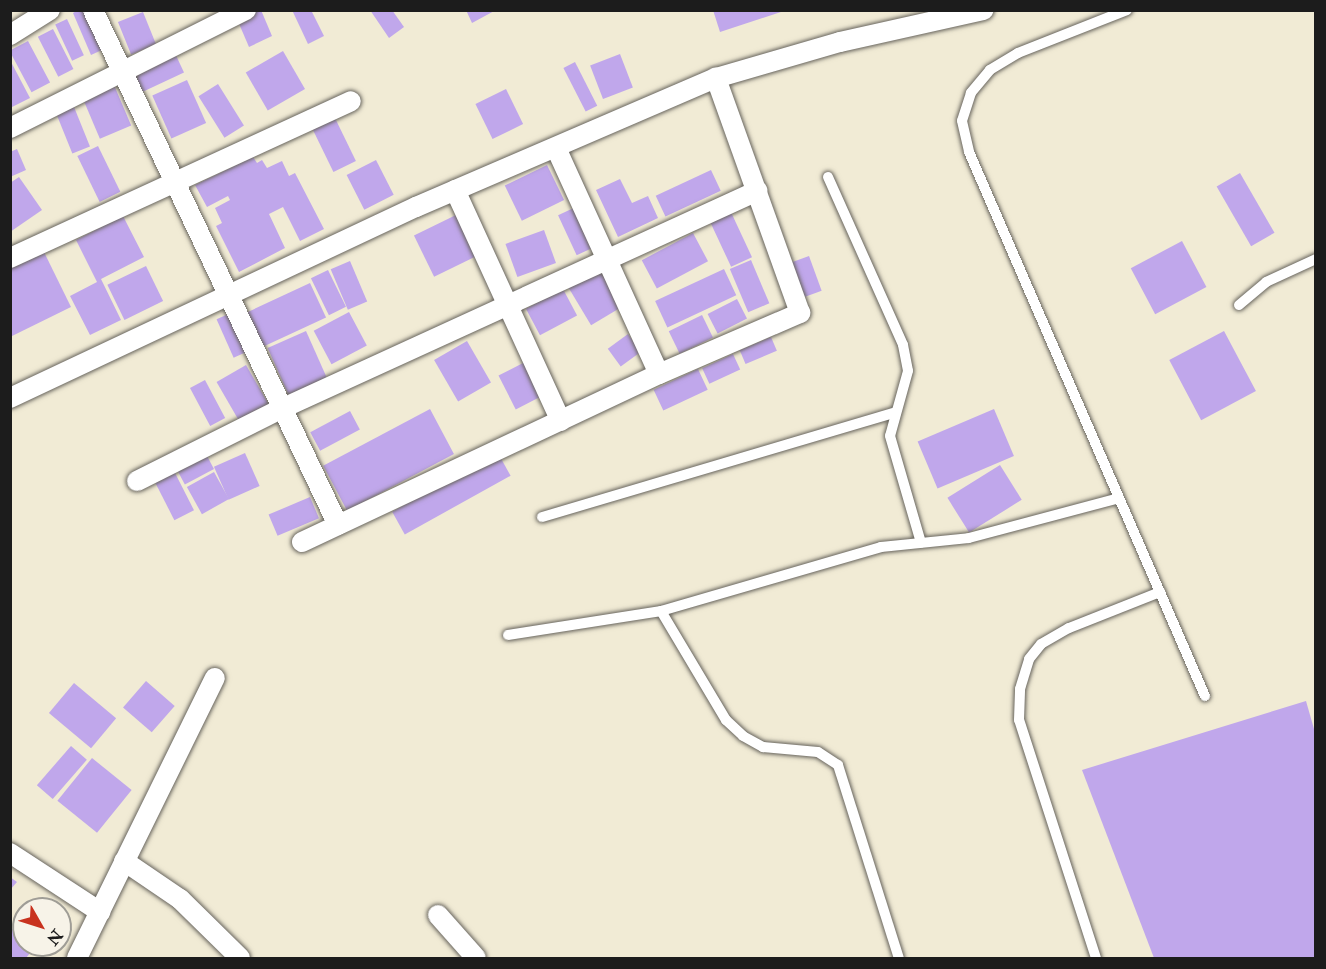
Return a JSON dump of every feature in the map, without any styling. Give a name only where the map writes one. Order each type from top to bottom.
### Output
[{"type":"street","points":[[10,35],[51,10]]},
{"type":"street","points":[[93,10],[338,525]]},
{"type":"street","points":[[10,128],[121,70],[246,10]]},
{"type":"street","points":[[10,398],[231,297],[455,190],[716,78],[840,42],[954,14],[983,10]]},
{"type":"street","points":[[302,542],[659,374],[801,313],[716,78]]},
{"type":"street","points":[[10,258],[351,101]]},
{"type":"street","points":[[556,148],[659,374]]},
{"type":"street","points":[[455,190],[511,307],[561,421]]},
{"type":"street","points":[[137,481],[281,409],[511,307],[606,260],[757,191]]},
{"type":"street","points":[[77,958],[215,678]]},
{"type":"street","points":[[10,853],[99,912]]},
{"type":"street","points":[[124,861],[154,879],[180,899],[240,958]]},
{"type":"street","points":[[438,915],[476,958]]},
{"type":"lane","points":[[1127,10],[1018,52],[990,70],[970,93],[962,120],[969,152],[1205,696]]},
{"type":"lane","points":[[828,177],[903,345],[908,371],[894,413],[890,436],[921,543]]},
{"type":"lane","points":[[1239,305],[1266,282],[1316,258]]},
{"type":"lane","points":[[543,517],[894,413]]},
{"type":"lane","points":[[508,635],[662,610],[825,561],[881,547],[969,538],[1119,498]]},
{"type":"lane","points":[[1096,958],[1019,720],[1020,689],[1029,659],[1041,644],[1069,628],[1160,592]]},
{"type":"lane","points":[[662,610],[726,720],[743,736],[763,747],[818,752],[838,765],[899,958]]},
{"type":"building","points":[[78,10],[87,10],[104,49],[91,55],[73,13]]},
{"type":"building","points":[[255,10],[261,10],[272,36],[249,47],[237,19]]},
{"type":"building","points":[[292,10],[311,10],[324,36],[308,44]]},
{"type":"building","points":[[370,10],[392,10],[404,27],[389,38]]},
{"type":"building","points":[[466,10],[496,10],[472,23]]},
{"type":"building","points":[[713,10],[784,10],[784,11],[720,32]]},
{"type":"building","points":[[143,12],[156,44],[131,55],[118,22]]},
{"type":"building","points":[[67,19],[84,55],[72,61],[55,24]]},
{"type":"building","points":[[53,29],[73,69],[58,77],[38,37]]},
{"type":"building","points":[[28,41],[50,82],[32,92],[10,52]]},
{"type":"building","points":[[173,49],[184,73],[142,92],[131,68]]},
{"type":"building","points":[[283,51],[305,89],[268,111],[246,72]]},
{"type":"building","points":[[620,54],[633,88],[603,99],[590,65]]},
{"type":"building","points":[[10,60],[30,98],[10,108]]},
{"type":"building","points":[[575,62],[597,106],[586,112],[563,68]]},
{"type":"building","points":[[187,80],[206,123],[171,138],[152,95]]},
{"type":"building","points":[[218,84],[244,126],[224,138],[198,96]]},
{"type":"building","points":[[114,85],[131,126],[100,139],[83,98]]},
{"type":"building","points":[[506,89],[523,124],[493,139],[475,104]]},
{"type":"building","points":[[72,102],[90,147],[72,154],[54,109]]},
{"type":"building","points":[[334,116],[356,161],[333,172],[312,127]]},
{"type":"building","points":[[98,146],[120,192],[100,202],[77,156]]},
{"type":"building","points":[[17,149],[26,170],[10,177],[10,152]]},
{"type":"building","points":[[253,157],[257,163],[262,160],[267,168],[282,161],[289,176],[295,173],[324,229],[300,241],[283,207],[269,214],[285,248],[239,272],[216,226],[222,223],[215,208],[230,200],[228,196],[207,207],[195,185]]},
{"type":"building","points":[[376,160],[394,195],[364,210],[347,175]]},
{"type":"building","points":[[547,165],[564,200],[522,221],[505,186]]},
{"type":"building","points":[[711,170],[721,191],[665,217],[656,196]]},
{"type":"building","points":[[1240,173],[1274,233],[1251,246],[1217,186]]},
{"type":"building","points":[[19,177],[42,210],[10,232],[10,183]]},
{"type":"building","points":[[620,179],[632,203],[648,196],[658,218],[618,237],[596,190]]},
{"type":"building","points":[[578,206],[597,246],[577,255],[558,215]]},
{"type":"building","points":[[730,210],[752,257],[731,267],[709,220]]},
{"type":"building","points":[[458,214],[478,255],[434,277],[414,235]]},
{"type":"building","points":[[123,216],[144,257],[101,279],[121,320],[90,335],[70,296],[97,282],[76,240]]},
{"type":"building","points":[[544,230],[556,263],[517,277],[505,244]]},
{"type":"building","points":[[693,233],[708,261],[657,288],[642,260]]},
{"type":"building","points":[[1182,241],[1206,287],[1155,314],[1131,268]]},
{"type":"building","points":[[44,252],[71,307],[10,337],[10,268]]},
{"type":"building","points":[[809,256],[822,291],[804,297],[791,262]]},
{"type":"building","points":[[751,260],[769,303],[748,312],[730,269]]},
{"type":"building","points":[[350,261],[367,302],[348,310],[331,269]]},
{"type":"building","points":[[146,266],[163,301],[124,320],[107,285]]},
{"type":"building","points":[[601,268],[624,306],[591,325],[568,288]]},
{"type":"building","points":[[724,269],[736,295],[667,327],[655,301]]},
{"type":"building","points":[[328,270],[346,307],[329,315],[311,278]]},
{"type":"building","points":[[310,283],[326,317],[264,347],[247,312]]},
{"type":"building","points":[[563,289],[577,315],[540,335],[526,309]]},
{"type":"building","points":[[737,299],[747,319],[718,334],[708,314]]},
{"type":"building","points":[[233,312],[250,350],[234,358],[217,319]]},
{"type":"building","points":[[349,312],[367,346],[332,364],[314,331]]},
{"type":"building","points":[[702,315],[713,337],[680,354],[669,331]]},
{"type":"building","points":[[306,331],[328,381],[290,398],[268,348]]},
{"type":"building","points":[[1224,331],[1256,391],[1201,420],[1169,360]]},
{"type":"building","points":[[628,334],[641,352],[621,366],[608,349]]},
{"type":"building","points":[[771,337],[777,351],[746,364],[740,350]]},
{"type":"building","points":[[467,341],[491,383],[458,402],[434,360]]},
{"type":"building","points":[[733,354],[740,369],[709,384],[702,368]]},
{"type":"building","points":[[527,361],[544,395],[516,409],[498,376]]},
{"type":"building","points":[[246,365],[269,405],[240,422],[217,382]]},
{"type":"building","points":[[698,369],[708,390],[663,411],[654,390]]},
{"type":"building","points":[[205,380],[225,418],[210,426],[190,388]]},
{"type":"building","points":[[430,409],[454,454],[347,511],[323,466]]},
{"type":"building","points":[[994,409],[1014,456],[938,488],[918,441]]},
{"type":"building","points":[[350,411],[360,430],[320,451],[310,432]]},
{"type":"building","points":[[245,453],[260,486],[229,500],[214,467]]},
{"type":"building","points":[[498,453],[511,476],[405,534],[392,512]]},
{"type":"building","points":[[206,454],[214,469],[185,485],[177,469]]},
{"type":"building","points":[[1000,465],[1022,500],[969,533],[947,498]]},
{"type":"building","points":[[174,471],[194,510],[174,520],[154,481]]},
{"type":"building","points":[[214,472],[229,499],[202,514],[187,487]]},
{"type":"building","points":[[310,497],[319,518],[278,536],[269,515]]},
{"type":"building","points":[[146,681],[175,706],[152,732],[123,707]]},
{"type":"building","points":[[74,683],[116,718],[91,748],[49,713]]},
{"type":"building","points":[[1306,701],[1316,736],[1316,958],[1154,958],[1082,770]]},
{"type":"building","points":[[71,746],[87,760],[53,799],[37,785]]},
{"type":"building","points":[[92,758],[132,790],[97,833],[57,801]]},
{"type":"building","points":[[10,877],[17,882],[10,890]]},
{"type":"building","points":[[10,927],[12,929],[12,957],[27,957],[10,958]]}]
